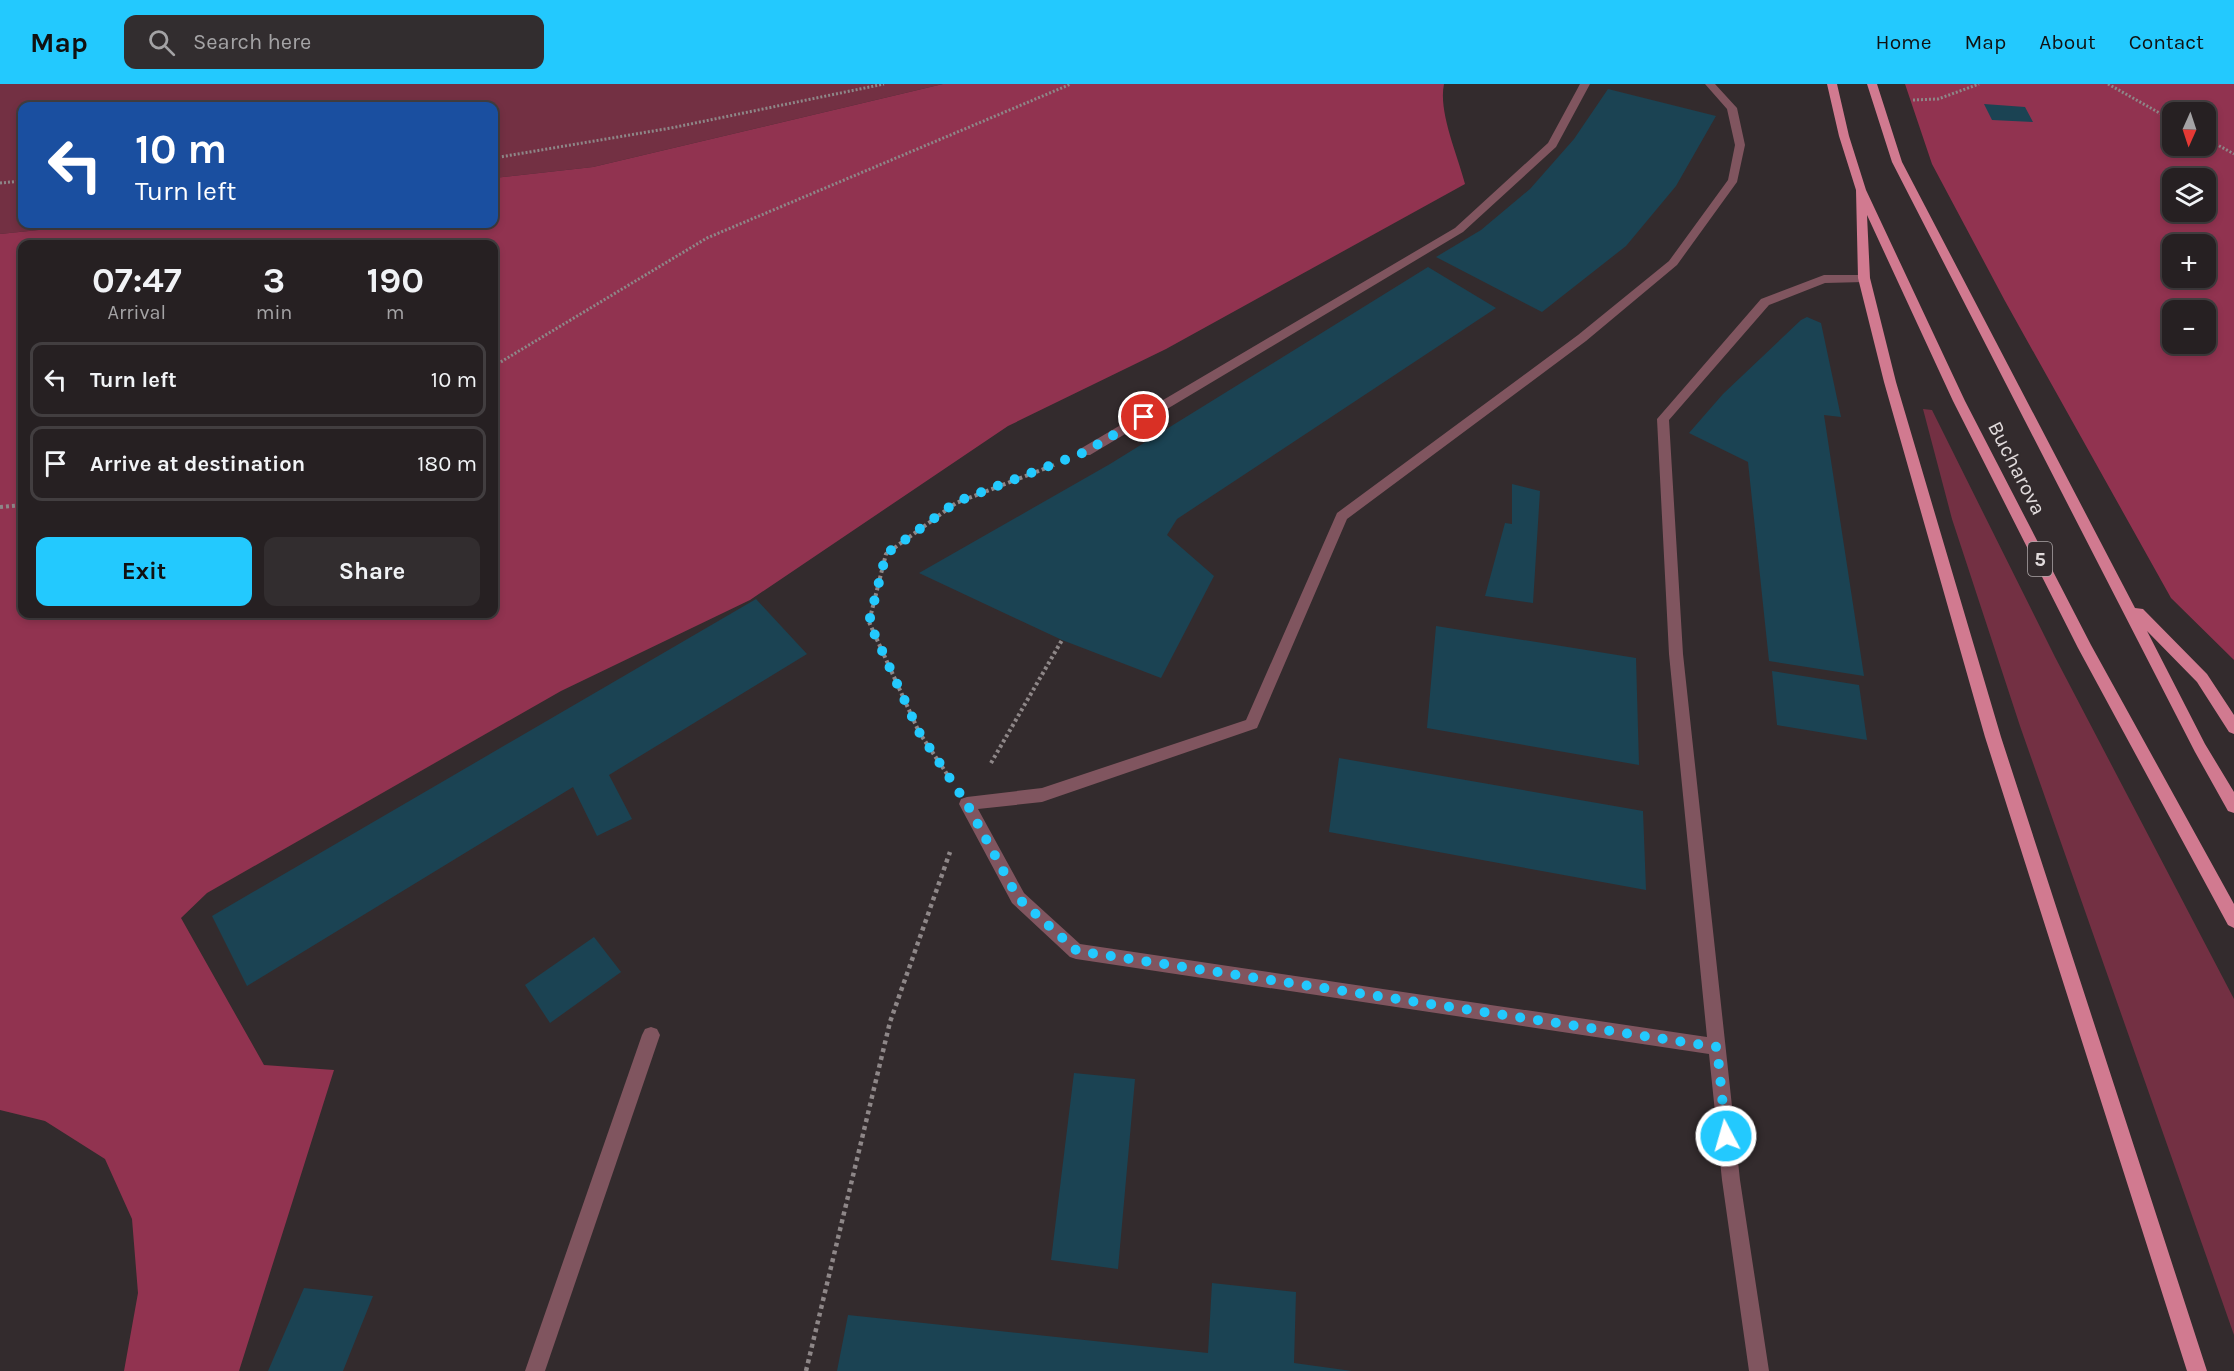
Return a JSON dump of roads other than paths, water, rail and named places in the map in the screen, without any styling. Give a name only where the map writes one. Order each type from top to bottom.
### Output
[{"type":"main road","name":"Bucharova","points":[[1832,84],[1844,136],[1861,190],[1959,400],[2085,648],[2234,920]]},
{"type":"main road","name":"Bucharova","points":[[1872,84],[1875,100],[1907,183],[2127,603],[2200,748],[2234,806]]},
{"type":"main road","points":[[1861,190],[1864,278],[1890,382],[1993,737],[2197,1371]]},
{"type":"main road","points":[[2127,603],[2202,678],[2234,728]]},
{"type":"lane","points":[[1085,452],[1459,230],[1552,145],[1585,84]]},
{"type":"lane","points":[[1710,84],[1732,108],[1740,146],[1732,180],[1673,263],[1582,338],[1341,516],[1252,724],[1042,795],[967,804],[1018,898],[1077,951],[1717,1047]]},
{"type":"lane","points":[[1759,1371],[1731,1180],[1676,654],[1663,419],[1765,302],[1824,279],[1864,278]]},
{"type":"lane","points":[[535,1371],[651,1035]]}]
